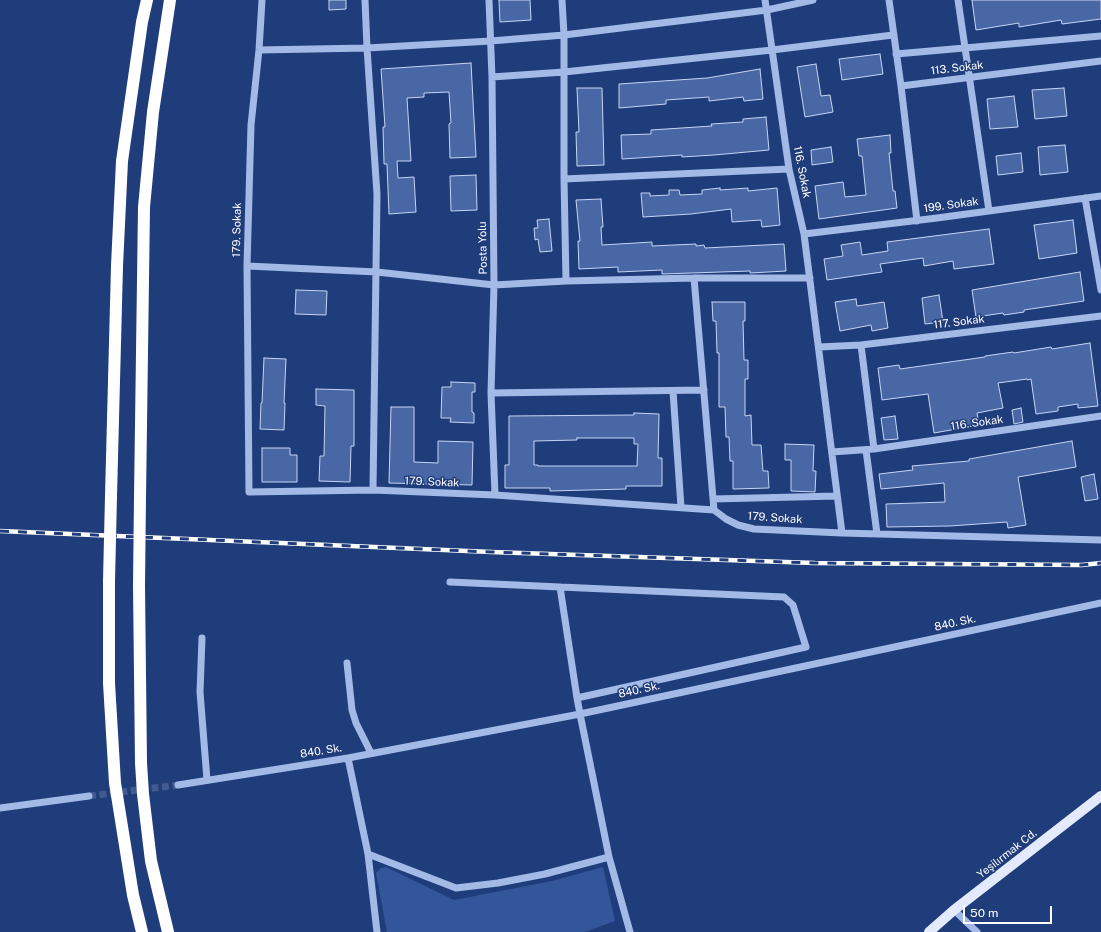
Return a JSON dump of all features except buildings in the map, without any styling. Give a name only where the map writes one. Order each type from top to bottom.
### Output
[{"type":"highway","points":[[142,932],[133,895],[115,783],[109,683],[109,581],[117,266],[122,161],[142,22],[147,0]]},
{"type":"highway","points":[[168,932],[151,860],[143,794],[141,763],[139,586],[144,207],[152,112],[170,0]]},
{"type":"main road","name":"Yeşilırmak Cd.","points":[[929,932],[954,910],[1101,796]]},
{"type":"street","name":"179. Sokak","points":[[262,0],[259,50],[250,125],[247,266],[249,492],[372,490],[495,495],[714,510],[726,519],[738,525],[754,529],[842,533],[1101,540]]},
{"type":"street","points":[[365,0],[377,194],[377,272],[372,490]]},
{"type":"street","name":"Posta Yolu","points":[[489,0],[492,77],[494,285],[491,393],[495,495]]},
{"type":"street","points":[[562,0],[564,35],[566,281]]},
{"type":"street","name":"116. Sokak","points":[[765,0],[789,168],[804,234],[842,533]]},
{"type":"street","points":[[259,50],[367,48],[564,35],[767,10],[813,0]]},
{"type":"street","points":[[889,0],[917,221]]},
{"type":"street","points":[[958,0],[989,211]]},
{"type":"street","points":[[492,77],[564,72],[772,50],[893,35]]},
{"type":"street","points":[[896,54],[1101,36]]},
{"type":"street","name":"113. Sokak","points":[[901,86],[1101,61]]},
{"type":"street","points":[[564,179],[789,168]]},
{"type":"street","name":"199. Sokak","points":[[804,234],[917,221],[1101,196]]},
{"type":"street","points":[[1085,198],[1101,290]]},
{"type":"street","points":[[247,266],[377,272],[494,285],[566,281],[694,278],[810,278]]},
{"type":"street","points":[[694,278],[714,510]]},
{"type":"street","name":"117. Sokak","points":[[819,347],[861,345],[1101,316]]},
{"type":"street","points":[[861,345],[877,534]]},
{"type":"street","points":[[491,393],[704,390]]},
{"type":"street","points":[[673,391],[681,508]]},
{"type":"street","name":"116. Sokak","points":[[832,452],[870,449],[1101,416]]},
{"type":"street","points":[[713,499],[837,496]]},
{"type":"street","points":[[450,582],[784,596],[793,605],[806,647],[577,698]]},
{"type":"street","points":[[560,587],[580,714],[609,857],[628,931]]},
{"type":"street","name":"840. Sk.","points":[[178,785],[348,758],[580,714],[1101,603]]},
{"type":"street","points":[[202,638],[200,692],[207,780]]},
{"type":"street","points":[[347,663],[352,710],[356,723],[371,753]]},
{"type":"street","points":[[348,758],[368,854],[377,932]]},
{"type":"street","points":[[0,808],[89,796]]},
{"type":"street","points":[[368,854],[456,888],[498,883],[545,874],[609,857]]},
{"type":"street","points":[[954,910],[977,932]]},
{"type":"shaded area","points":[[386,867],[454,900],[552,881],[603,867],[615,921],[585,932],[387,932],[376,873],[381,868]]},
{"type":"tunnel","points":[[89,796],[178,785]]},
{"type":"railway","points":[[0,531],[491,552],[815,563],[1082,565],[1101,563]]}]
